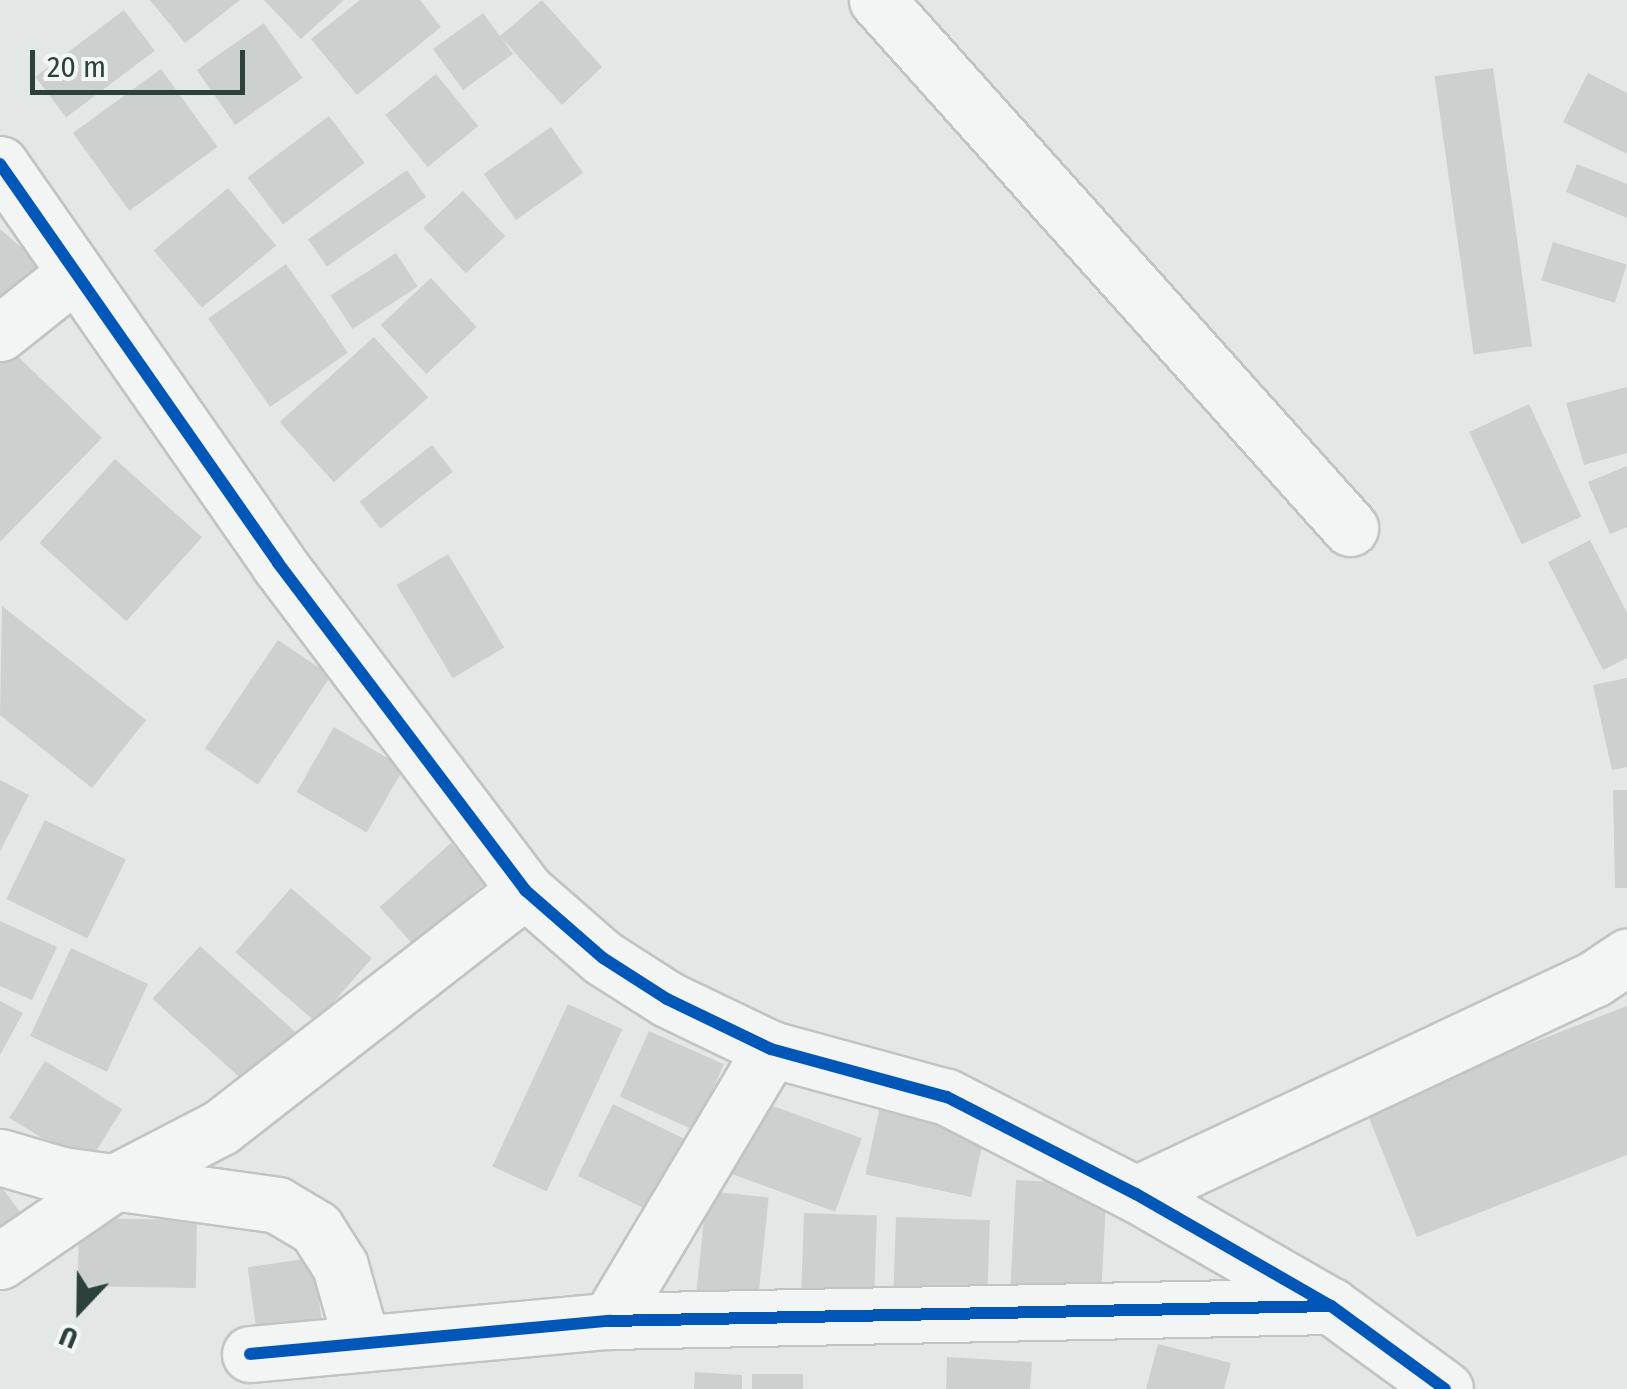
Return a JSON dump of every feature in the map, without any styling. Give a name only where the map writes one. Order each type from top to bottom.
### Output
[{"type":"street","points":[[877,0],[1350,528]]},
{"type":"street","points":[[0,164],[278,563],[525,890],[603,958],[667,1000],[771,1049],[948,1098],[1136,1194],[1331,1306],[1408,1380]]},
{"type":"street","points":[[0,332],[74,274]]},
{"type":"street","points":[[0,1261],[117,1181],[221,1127],[525,890]]},
{"type":"street","points":[[1136,1194],[1594,979],[1627,957]]},
{"type":"street","points":[[608,1321],[771,1049]]},
{"type":"street","points":[[0,1157],[62,1175],[277,1205],[316,1228],[340,1266],[362,1343]]},
{"type":"street","points":[[250,1354],[608,1321],[1331,1306]]},
{"type":"building","points":[[150,0],[240,0],[185,43]]},
{"type":"building","points":[[264,0],[344,0],[301,39]]},
{"type":"building","points":[[360,0],[420,0],[441,27],[357,95],[311,39]]},
{"type":"building","points":[[542,0],[602,67],[562,105],[500,36]]},
{"type":"building","points":[[124,10],[155,51],[66,118],[35,77]]},
{"type":"building","points":[[483,13],[513,54],[463,90],[433,49]]},
{"type":"building","points":[[264,23],[302,78],[235,125],[197,70]]},
{"type":"building","points":[[1493,68],[1532,346],[1474,354],[1435,76]]},
{"type":"building","points":[[161,69],[217,147],[129,211],[73,133]]},
{"type":"building","points":[[1588,73],[1627,93],[1627,154],[1563,122]]},
{"type":"building","points":[[436,74],[478,126],[428,167],[385,115]]},
{"type":"building","points":[[329,116],[365,163],[283,225],[248,177]]},
{"type":"building","points":[[551,127],[583,173],[516,220],[484,174]]},
{"type":"building","points":[[1577,164],[1627,184],[1627,218],[1566,192]]},
{"type":"building","points":[[407,170],[426,197],[327,266],[308,239]]},
{"type":"building","points":[[228,188],[276,245],[202,308],[154,250]]},
{"type":"building","points":[[463,191],[505,236],[466,273],[424,228]]},
{"type":"building","points":[[0,229],[44,267],[0,316]]},
{"type":"building","points":[[1553,242],[1627,265],[1615,303],[1541,280]]},
{"type":"building","points":[[396,253],[418,287],[352,329],[331,295]]},
{"type":"building","points":[[286,264],[348,352],[270,407],[208,318]]},
{"type":"building","points":[[431,278],[477,327],[426,374],[381,325]]},
{"type":"building","points":[[374,337],[428,397],[334,482],[280,422]]},
{"type":"building","points":[[0,339],[102,438],[0,542]]},
{"type":"building","points":[[1627,387],[1627,453],[1584,465],[1566,403]]},
{"type":"building","points":[[1529,404],[1581,516],[1522,544],[1469,432]]},
{"type":"building","points":[[432,445],[453,472],[380,528],[360,502]]},
{"type":"building","points":[[115,459],[202,537],[126,621],[39,543]]},
{"type":"building","points":[[1627,466],[1627,527],[1610,534],[1588,482]]},
{"type":"building","points":[[1590,540],[1627,613],[1627,658],[1603,670],[1548,562]]},
{"type":"building","points":[[448,554],[504,647],[453,678],[397,585]]},
{"type":"building","points":[[2,606],[146,720],[92,788],[0,715]]},
{"type":"building","points":[[278,640],[331,676],[258,784],[205,749]]},
{"type":"building","points":[[1627,678],[1627,767],[1612,770],[1593,685]]},
{"type":"building","points":[[334,727],[404,768],[367,832],[296,792]]},
{"type":"building","points":[[0,780],[29,795],[0,851]]},
{"type":"building","points":[[1613,790],[1627,790],[1627,888],[1615,888]]},
{"type":"building","points":[[45,820],[126,859],[87,939],[6,899]]},
{"type":"building","points":[[451,843],[486,882],[414,946],[380,907]]},
{"type":"building","points":[[291,888],[372,958],[316,1022],[235,952]]},
{"type":"building","points":[[0,921],[57,947],[32,1000],[0,986]]},
{"type":"building","points":[[200,946],[295,1032],[248,1084],[152,999]]},
{"type":"building","points":[[71,948],[148,984],[107,1072],[30,1036]]},
{"type":"building","points":[[0,1001],[23,1013],[0,1055]]},
{"type":"building","points":[[568,1004],[622,1029],[547,1192],[492,1166]]},
{"type":"building","points":[[1627,1006],[1627,1155],[1417,1237],[1365,1108]]},
{"type":"building","points":[[649,1031],[724,1064],[695,1130],[620,1097]]},
{"type":"building","points":[[45,1061],[122,1109],[87,1166],[9,1118]]},
{"type":"building","points":[[751,1098],[862,1138],[835,1212],[724,1171]]},
{"type":"building","points":[[613,1104],[695,1144],[660,1216],[578,1176]]},
{"type":"building","points":[[880,1106],[986,1128],[971,1197],[865,1174]]},
{"type":"building","points":[[1016,1180],[1107,1185],[1101,1295],[1010,1290]]},
{"type":"building","points":[[0,1185],[26,1220],[0,1238]]},
{"type":"building","points":[[707,1191],[769,1197],[758,1297],[697,1290]]},
{"type":"building","points":[[804,1213],[877,1216],[874,1297],[801,1295]]},
{"type":"building","points":[[896,1217],[990,1220],[987,1298],[893,1295]]},
{"type":"building","points":[[79,1218],[197,1220],[196,1288],[78,1286]]},
{"type":"building","points":[[313,1258],[324,1335],[258,1344],[248,1267]]},
{"type":"building","points":[[1158,1344],[1231,1363],[1224,1389],[1146,1389]]},
{"type":"building","points":[[947,1357],[1032,1362],[1030,1389],[946,1389]]},
{"type":"building","points":[[695,1372],[742,1375],[742,1389],[694,1389]]},
{"type":"building","points":[[752,1374],[803,1374],[803,1389],[752,1389]]},
{"type":"cycle path","points":[[0,164],[278,563],[525,890],[603,958],[667,999],[771,1049],[947,1097],[1136,1194],[1331,1306],[1445,1389]]},
{"type":"cycle path","points":[[250,1354],[609,1321],[1331,1306]]}]
